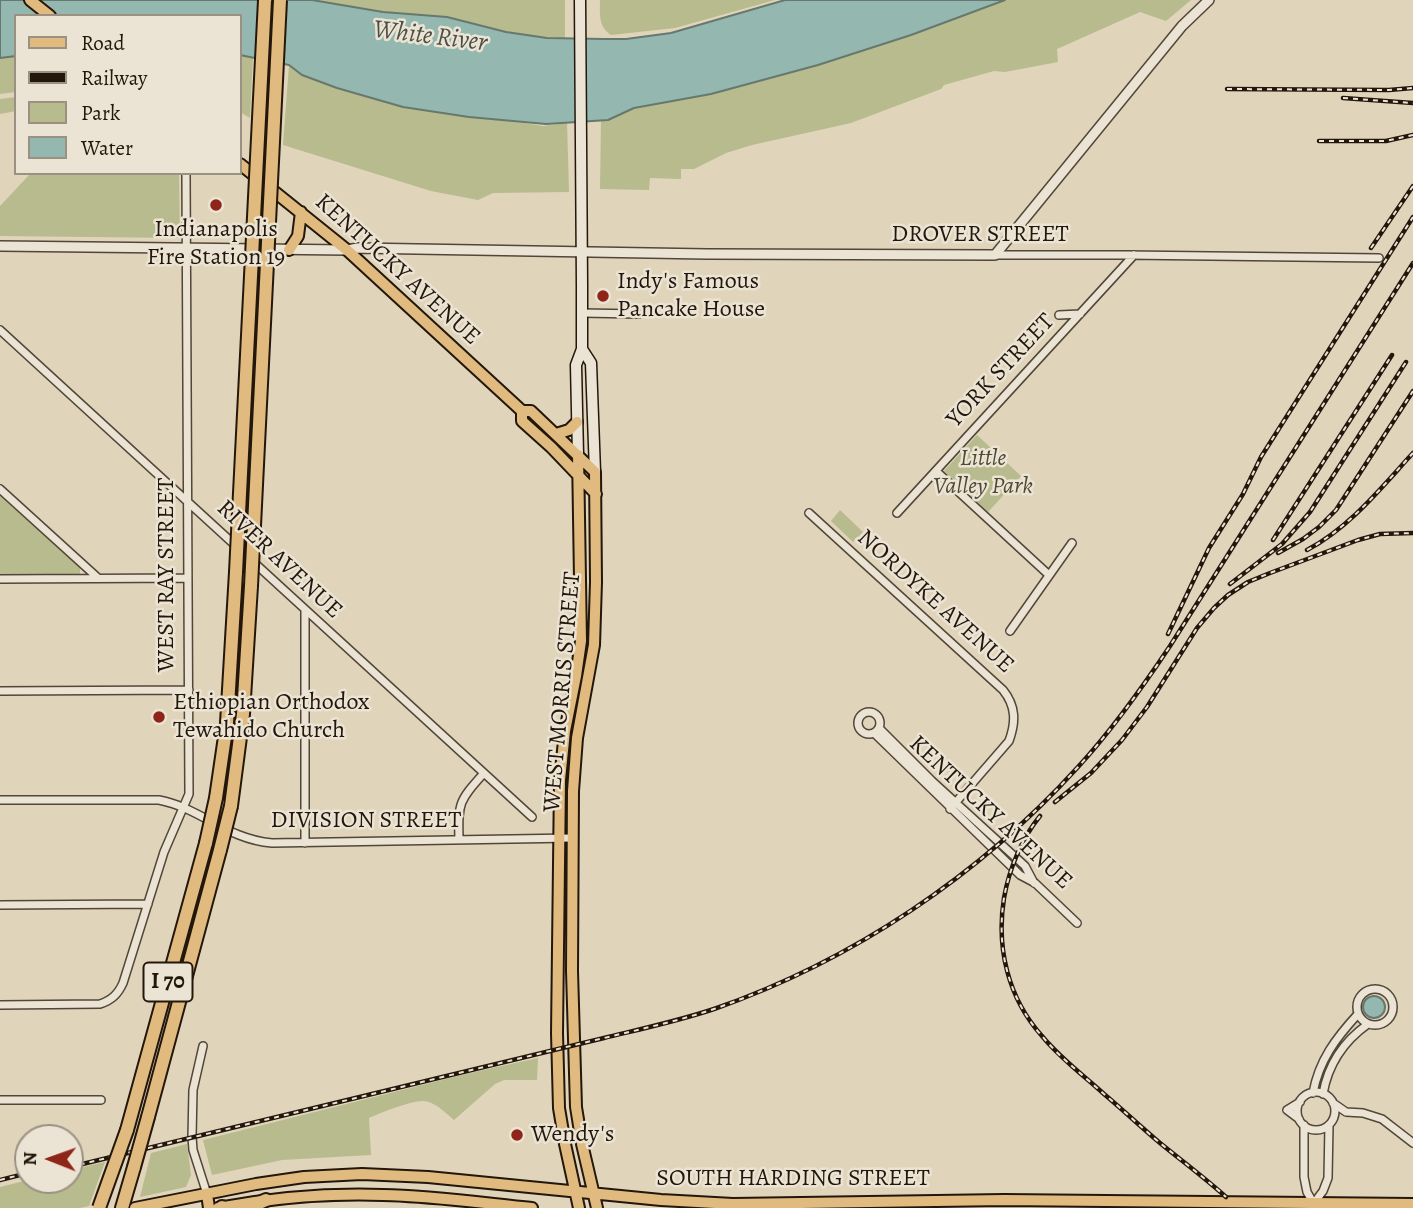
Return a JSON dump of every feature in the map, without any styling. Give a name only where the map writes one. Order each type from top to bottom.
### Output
[{"type":"highway","name":"I 70","points":[[105,1208],[205,843],[216,798],[227,723],[265,0]]},
{"type":"highway","name":"I 70","points":[[123,1208],[220,850],[230,806],[243,714],[280,0]]},
{"type":"highway","points":[[99,1208],[128,1125]]},
{"type":"highway","points":[[248,1208],[266,1200]]},
{"type":"main road","points":[[30,0],[48,14]]},
{"type":"main road","name":"WEST MORRIS STREET","points":[[579,1208],[561,1121],[558,1084],[560,780],[580,653],[581,612],[576,365],[582,349],[580,0]]},
{"type":"main road","name":"KENTUCKY AVENUE","points":[[242,166],[348,250],[522,411],[531,411],[595,472]]},
{"type":"main road","points":[[289,250],[298,236],[301,212]]},
{"type":"main road","name":"WEST MORRIS STREET","points":[[582,349],[591,363],[596,494],[595,618],[593,657],[575,759],[572,971],[575,1083],[580,1131],[597,1208]]},
{"type":"main road","name":"KENTUCKY AVENUE","points":[[522,411],[522,421],[596,494]]},
{"type":"main road","points":[[556,434],[569,430],[577,422]]},
{"type":"main road","points":[[581,612],[586,631],[582,674],[588,686]]},
{"type":"main road","points":[[572,697],[577,706],[570,742],[575,759]]},
{"type":"main road","name":"SOUTH HARDING STREET","points":[[135,1208],[256,1184],[304,1177],[362,1174],[418,1176],[733,1206],[1413,1204]]},
{"type":"main road","points":[[206,1194],[220,1208],[266,1200],[382,1195],[532,1208]]},
{"type":"main road","points":[[206,1194],[209,1208]]},
{"type":"street","points":[[995,255],[1182,26],[1209,0]]},
{"type":"street","name":"WEST RAY STREET","points":[[0,1004],[100,1004],[116,996],[123,983],[166,846],[189,790],[186,175]]},
{"type":"street","name":"DROVER STREET","points":[[0,246],[1379,258]]},
{"type":"street","name":"YORK STREET","points":[[897,513],[1134,255]]},
{"type":"street","points":[[582,313],[639,314]]},
{"type":"street","points":[[1059,314],[1080,314]]},
{"type":"street","name":"RIVER AVENUE","points":[[0,330],[532,817]]},
{"type":"street","points":[[936,471],[1049,575]]},
{"type":"street","points":[[0,489],[98,579]]},
{"type":"street","name":"NORDYKE AVENUE","points":[[809,513],[1003,690],[1010,700],[1014,712],[1009,741],[953,806]]},
{"type":"street","points":[[1010,631],[1072,543]]},
{"type":"street","points":[[0,579],[188,578]]},
{"type":"street","points":[[305,610],[305,843]]},
{"type":"street","points":[[0,691],[189,690]]},
{"type":"street","name":"KENTUCKY AVENUE","points":[[876,730],[1020,875],[1035,883],[1077,923]]},
{"type":"street","points":[[459,840],[460,805],[484,773]]},
{"type":"street","name":"DIVISION STREET","points":[[0,800],[149,799],[169,802],[184,807],[232,833],[272,843],[572,838]]},
{"type":"street","points":[[0,905],[148,904]]},
{"type":"street","points":[[1371,989],[1378,989],[1388,995],[1392,1003],[1391,1015],[1380,1024],[1367,1024],[1358,1014],[1357,1003],[1360,995],[1371,989]]},
{"type":"street","points":[[1313,1093],[1319,1068],[1326,1055],[1358,1014]]},
{"type":"street","points":[[1323,1094],[1328,1074],[1338,1055],[1352,1036],[1367,1024]]},
{"type":"street","points":[[203,1046],[193,1090],[192,1147],[206,1194]]},
{"type":"street","points":[[1314,1205],[1305,1187],[1302,1123],[1298,1109],[1300,1102],[1307,1095],[1323,1094],[1346,1112],[1363,1113],[1382,1119],[1413,1143]]},
{"type":"street","points":[[0,1100],[101,1100]]},
{"type":"street","points":[[1314,1205],[1328,1178],[1334,1103]]},
{"type":"street","points":[[1302,1123],[1310,1129],[1318,1130],[1346,1112]]},
{"type":"green space","points":[[312,0],[565,0],[565,39],[506,32],[447,17],[383,12]]},
{"type":"green space","points":[[600,0],[775,0],[675,28],[611,35],[602,24]]},
{"type":"green space","points":[[1005,0],[1191,0],[1166,21],[1140,12],[1057,49],[1058,62],[1005,72],[994,71],[944,85],[941,89],[851,123],[726,153],[694,169],[681,169],[681,179],[650,178],[649,190],[600,189],[601,120],[608,120],[634,108],[711,94],[818,65],[911,35]]},
{"type":"green space","points":[[242,55],[253,57],[250,118],[242,113]]},
{"type":"green space","points":[[14,56],[14,92],[0,94],[0,58]]},
{"type":"green space","points":[[289,65],[302,75],[337,88],[403,107],[543,126],[567,123],[569,192],[493,193],[478,200],[431,191],[283,145]]},
{"type":"green space","points":[[14,97],[14,111],[0,114],[0,99]]},
{"type":"green space","points":[[29,175],[179,175],[180,238],[0,236],[0,206]]},
{"type":"green space","name":"Little Valley Park","points":[[977,435],[1021,476],[988,512],[944,471]]},
{"type":"green space","points":[[0,495],[80,568],[80,574],[0,576]]},
{"type":"green space","points":[[840,510],[863,532],[853,542],[831,521]]},
{"type":"green space","points":[[538,1058],[537,1080],[504,1080],[495,1084],[454,1120],[436,1106],[424,1101],[369,1118],[371,1155],[282,1160],[212,1175],[203,1140]]},
{"type":"green space","points":[[187,1144],[191,1175],[186,1187],[140,1197],[151,1153]]},
{"type":"green space","points":[[105,1162],[89,1206],[0,1208],[0,1187],[14,1184],[14,1194],[84,1194],[84,1167]]},
{"type":"water","name":"White River","points":[[0,0],[312,0],[383,12],[447,17],[506,32],[547,38],[626,39],[671,33],[785,0],[1005,0],[911,35],[818,65],[711,94],[634,108],[608,120],[546,124],[469,117],[403,107],[337,88],[302,75],[289,65],[242,55],[242,14],[14,14],[14,56],[0,58]]},
{"type":"water","points":[[1370,996],[1378,996],[1385,1003],[1385,1011],[1378,1018],[1370,1018],[1363,1011],[1363,1003]]},
{"type":"railway","points":[[1227,89],[1413,88]]},
{"type":"railway","points":[[1343,98],[1413,103]]},
{"type":"railway","points":[[1319,141],[1386,141],[1413,135]]},
{"type":"railway","points":[[1371,248],[1413,186]]},
{"type":"railway","points":[[1168,634],[1209,548],[1243,494],[1261,457],[1413,217]]},
{"type":"railway","points":[[84,1164],[646,1028],[714,1009],[815,966],[911,911],[999,844],[1078,767],[1115,724],[1170,646],[1413,263]]},
{"type":"railway","points":[[1273,540],[1392,355]]},
{"type":"railway","points":[[1230,584],[1282,544],[1310,512],[1406,362]]},
{"type":"railway","points":[[1278,553],[1303,539],[1336,510],[1413,391]]},
{"type":"railway","points":[[1307,550],[1351,519],[1413,453]]},
{"type":"railway","points":[[1055,802],[1091,773],[1122,740],[1147,707],[1197,628],[1228,595],[1248,582],[1358,540],[1380,534],[1413,533]]},
{"type":"railway","points":[[1040,816],[1022,844],[1004,898],[1002,935],[1007,972],[1013,989],[1030,1021],[1064,1059],[1226,1197]]},
{"type":"railway","points":[[0,1180],[14,1176]]},
{"type":"place","name":"Indianapolis Fire Station 19","points":[[216,205]]},
{"type":"place","name":"Indy's Famous Pancake House","points":[[603,296]]},
{"type":"place","name":"Ethiopian Orthodox Tewahido Church","points":[[159,717]]},
{"type":"place","name":"Wendy's","points":[[517,1135]]}]
